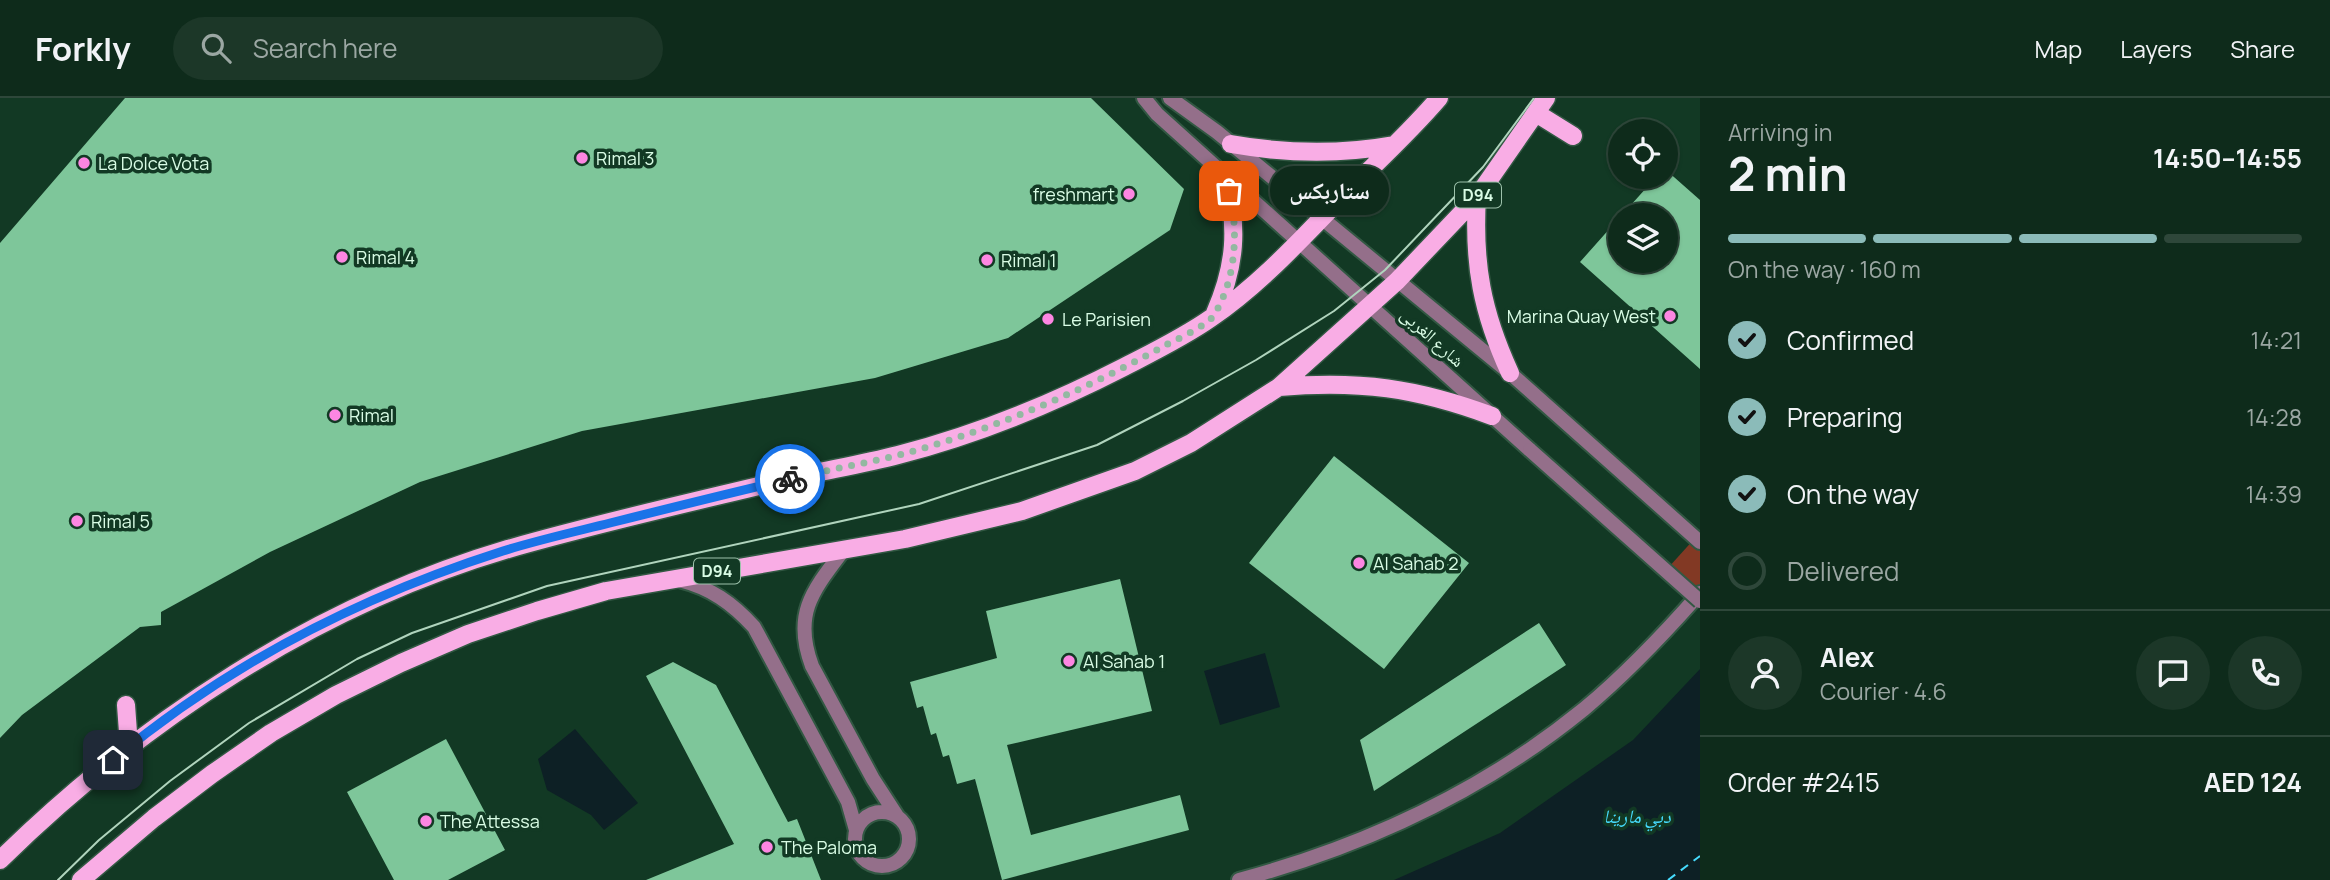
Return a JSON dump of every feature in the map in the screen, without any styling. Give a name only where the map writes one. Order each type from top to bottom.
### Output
[{"type":"main road","points":[[0,860],[58,806],[130,746],[263,657],[352,608],[402,587],[504,551],[556,536],[898,455],[949,440],[1049,403],[1144,357],[1213,317],[1265,276],[1439,98]]},
{"type":"main road","points":[[1541,106],[1573,136]]},
{"type":"main road","name":"D94","points":[[80,880],[96,872],[212,774],[271,733],[336,695],[468,634],[606,592],[905,538],[1022,511],[1135,471],[1191,443],[1279,387],[1397,281],[1477,197],[1541,106]]},
{"type":"main road","points":[[1231,144],[1263,150],[1328,153],[1394,145]]},
{"type":"main road","points":[[1213,317],[1225,291],[1234,244],[1233,205],[1226,177]]},
{"type":"main road","points":[[1477,197],[1475,233],[1478,270],[1495,341],[1510,373]]},
{"type":"main road","points":[[1279,387],[1342,383],[1404,390],[1434,396],[1492,416]]},
{"type":"main road","points":[[126,705],[130,746]]},
{"type":"street","name":"شارع الغربى","points":[[1144,98],[1157,114],[1298,244],[1700,601]]},
{"type":"street","name":"شارع الغربى","points":[[1170,98],[1231,144],[1510,373],[1700,542]]},
{"type":"street","points":[[674,578],[699,585],[720,596],[754,627],[848,802],[856,830],[856,846],[864,859],[878,866],[893,864],[902,859],[907,851],[909,831],[873,779],[812,666],[803,634],[808,601],[845,548]]},
{"type":"street","points":[[1240,880],[1343,848],[1445,802],[1493,773],[1584,709],[1665,632],[1700,593]]},
{"type":"street","points":[[856,830],[860,821],[878,811],[897,816]]},
{"type":"street","points":[[893,864],[897,880]]},
{"type":"shaded area","points":[[1696,537],[1700,541],[1700,596],[1668,568]]},
{"type":"water","points":[[1265,653],[1280,707],[1220,725],[1204,671]]},
{"type":"water","name":"دبي مارينا","points":[[1700,669],[1700,880],[1394,880],[1500,833],[1633,740]]},
{"type":"water","points":[[575,729],[638,803],[604,830],[591,815],[547,790],[538,759]]},
{"type":"building","name":"Rimal","points":[[125,98],[1091,98],[1184,189],[1170,230],[1008,338],[875,378],[582,431],[420,482],[270,552],[161,612],[161,625],[140,627],[22,715],[0,738],[0,243]]},
{"type":"building","name":"Marina Quay West","points":[[1678,181],[1700,200],[1700,369],[1580,262],[1608,230],[1608,273],[1678,273],[1678,203],[1633,203],[1645,189],[1678,189]]},
{"type":"building","name":"Al Sahab 2","points":[[1334,456],[1469,563],[1384,669],[1249,563]]},
{"type":"building","points":[[1120,579],[1152,711],[1007,745],[1031,835],[1180,795],[1189,830],[1002,880],[975,779],[957,784],[949,755],[943,757],[936,733],[931,735],[923,706],[917,708],[910,682],[997,658],[986,611]]},
{"type":"building","points":[[1539,623],[1566,665],[1374,791],[1360,740]]},
{"type":"building","points":[[673,662],[716,685],[788,822],[797,819],[821,880],[646,880],[734,844],[646,676]]},
{"type":"building","name":"The Attessa","points":[[446,739],[505,850],[448,880],[394,880],[347,792]]},
{"type":"ferry route","points":[[1668,880],[1700,856]]},
{"type":"tram line","points":[[58,880],[99,840],[170,781],[249,723],[357,659],[412,633],[547,586],[919,504],[1097,445],[1183,401],[1256,360],[1334,311],[1385,270],[1483,167],[1534,98]]},
{"type":"way so far","points":[[790,479],[898,455],[967,434],[1049,403],[1144,357],[1213,317],[1225,291],[1232,263],[1235,234],[1229,191]]},
{"type":"place","name":"Rimal 3","points":[[582,158]]},
{"type":"place","name":"La Dolce Vota","points":[[84,163]]},
{"type":"place","name":"ستاربكس","points":[[1229,191]]},
{"type":"place","name":"freshmart","points":[[1129,194]]},
{"type":"place","name":"Rimal 4","points":[[342,257]]},
{"type":"place","name":"Rimal 1","points":[[987,260]]},
{"type":"place","name":"Marina Quay West","points":[[1670,316]]},
{"type":"place","name":"Le Parisien","points":[[1048,319]]},
{"type":"place","name":"Rimal","points":[[335,415]]},
{"type":"place","name":"Rimal 5","points":[[77,521]]},
{"type":"place","name":"Al Sahab 2","points":[[1359,563]]},
{"type":"place","name":"Al Sahab 1","points":[[1069,661]]},
{"type":"place","name":"The Attessa","points":[[426,821]]},
{"type":"place","name":"The Paloma","points":[[767,847]]},
{"type":"route","points":[[113,760],[178,712],[263,657],[352,608],[402,587],[504,551],[556,536],[790,479]]}]
